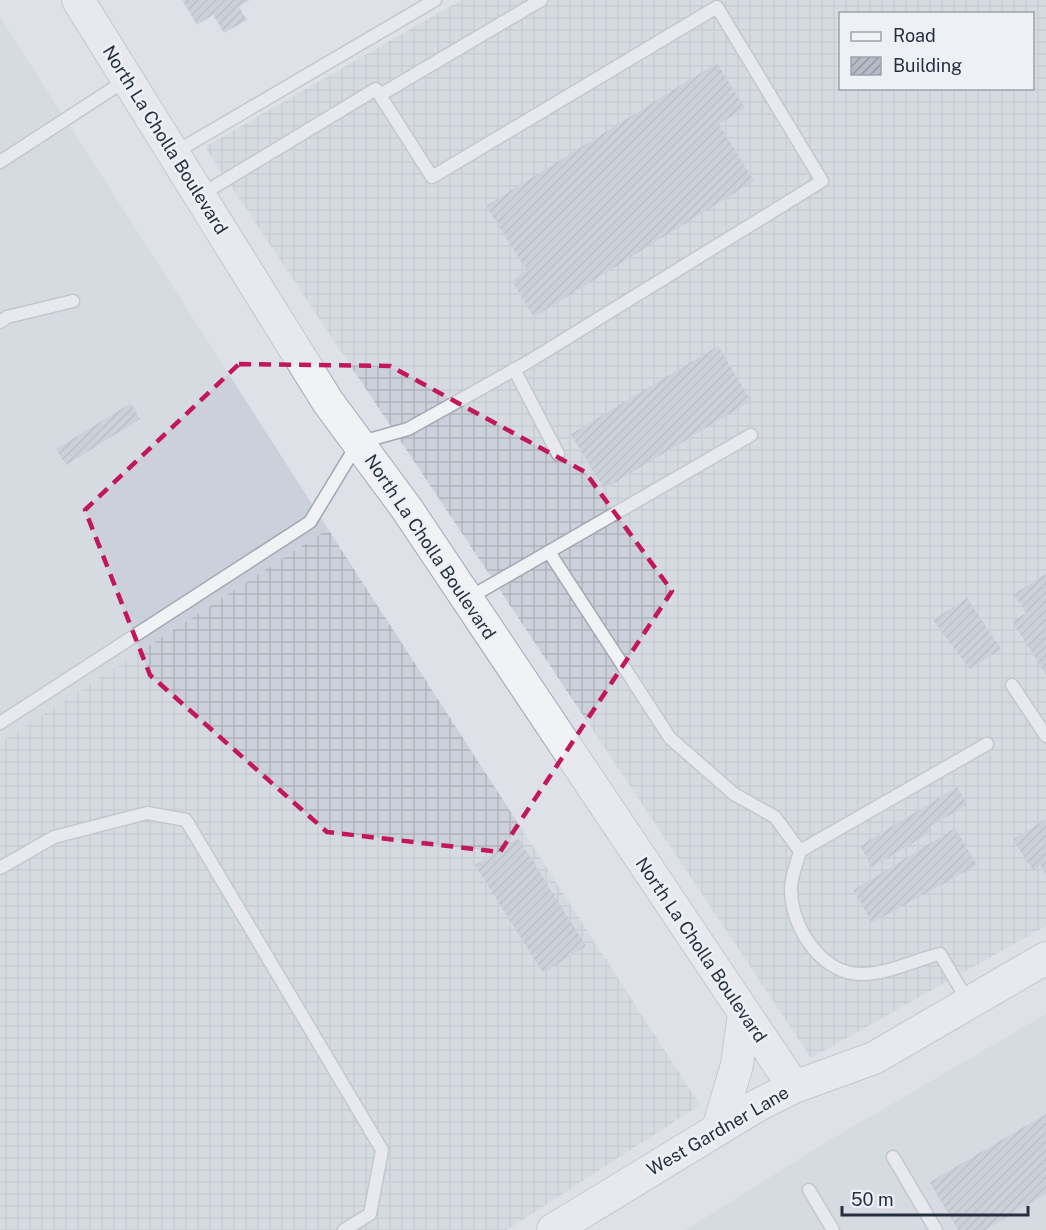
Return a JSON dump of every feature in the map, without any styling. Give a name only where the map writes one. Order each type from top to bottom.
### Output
[{"type":"street","name":"North La Cholla Boulevard","points":[[78,0],[328,402],[407,509],[794,1087]]},
{"type":"street","name":"West Gardner Lane","points":[[569,1226],[718,1129],[794,1087],[873,1058],[1046,958]]},
{"type":"street","points":[[718,1129],[737,1065],[744,1014]]},
{"type":"lane","points":[[173,153],[435,0]]},
{"type":"lane","points":[[380,95],[541,0]]},
{"type":"lane","points":[[0,723],[310,522],[358,443],[408,429],[514,369],[822,181],[717,7],[432,177],[376,89],[199,196]]},
{"type":"lane","points":[[0,162],[127,80]]},
{"type":"lane","points":[[0,322],[7,317],[73,300]]},
{"type":"lane","points":[[514,369],[558,454]]},
{"type":"lane","points":[[466,599],[751,435]]},
{"type":"lane","points":[[549,552],[670,738],[734,794],[775,817],[800,851]]},
{"type":"lane","points":[[1012,685],[1046,736]]},
{"type":"lane","points":[[969,1004],[940,954],[886,971],[864,974],[849,974],[825,961],[800,928],[790,889],[800,851],[987,744]]},
{"type":"lane","points":[[0,868],[54,837],[147,813],[186,820],[382,1150],[370,1214],[344,1230]]},
{"type":"lane","points":[[893,1158],[936,1230]]},
{"type":"lane","points":[[809,1190],[833,1230]]},
{"type":"highlighted area","points":[[239,364],[390,366],[585,472],[672,591],[500,852],[327,832],[150,675],[85,510]]},
{"type":"shaded area","points":[[461,0],[1046,0],[1046,926],[811,1058],[205,147]]},
{"type":"shaded area","points":[[0,17],[328,529],[0,743]]},
{"type":"shaded area","points":[[328,529],[700,1105],[507,1230],[0,1230],[0,743]]},
{"type":"shaded area","points":[[1046,1014],[1046,1230],[686,1230],[818,1147]]},
{"type":"building","points":[[182,0],[250,0],[239,7],[247,20],[224,33],[213,15],[197,25]]},
{"type":"building","points":[[717,63],[745,108],[719,124],[754,181],[534,317],[512,281],[527,271],[486,206]]},
{"type":"building","points":[[718,346],[751,401],[604,489],[571,434]]},
{"type":"building","points":[[131,403],[140,419],[66,465],[56,449]]},
{"type":"building","points":[[1046,574],[1046,675],[1012,621],[1026,613],[1014,594]]},
{"type":"building","points":[[967,598],[1001,649],[970,669],[933,620]]},
{"type":"building","points":[[957,787],[967,805],[928,828],[931,832],[872,867],[860,846]]},
{"type":"building","points":[[1046,819],[1046,875],[1040,865],[1033,870],[1013,840]]},
{"type":"building","points":[[955,828],[977,865],[872,923],[854,890]]},
{"type":"building","points":[[518,838],[586,946],[543,973],[475,865]]},
{"type":"building","points":[[1046,1114],[1046,1194],[985,1230],[958,1230],[930,1182]]}]
